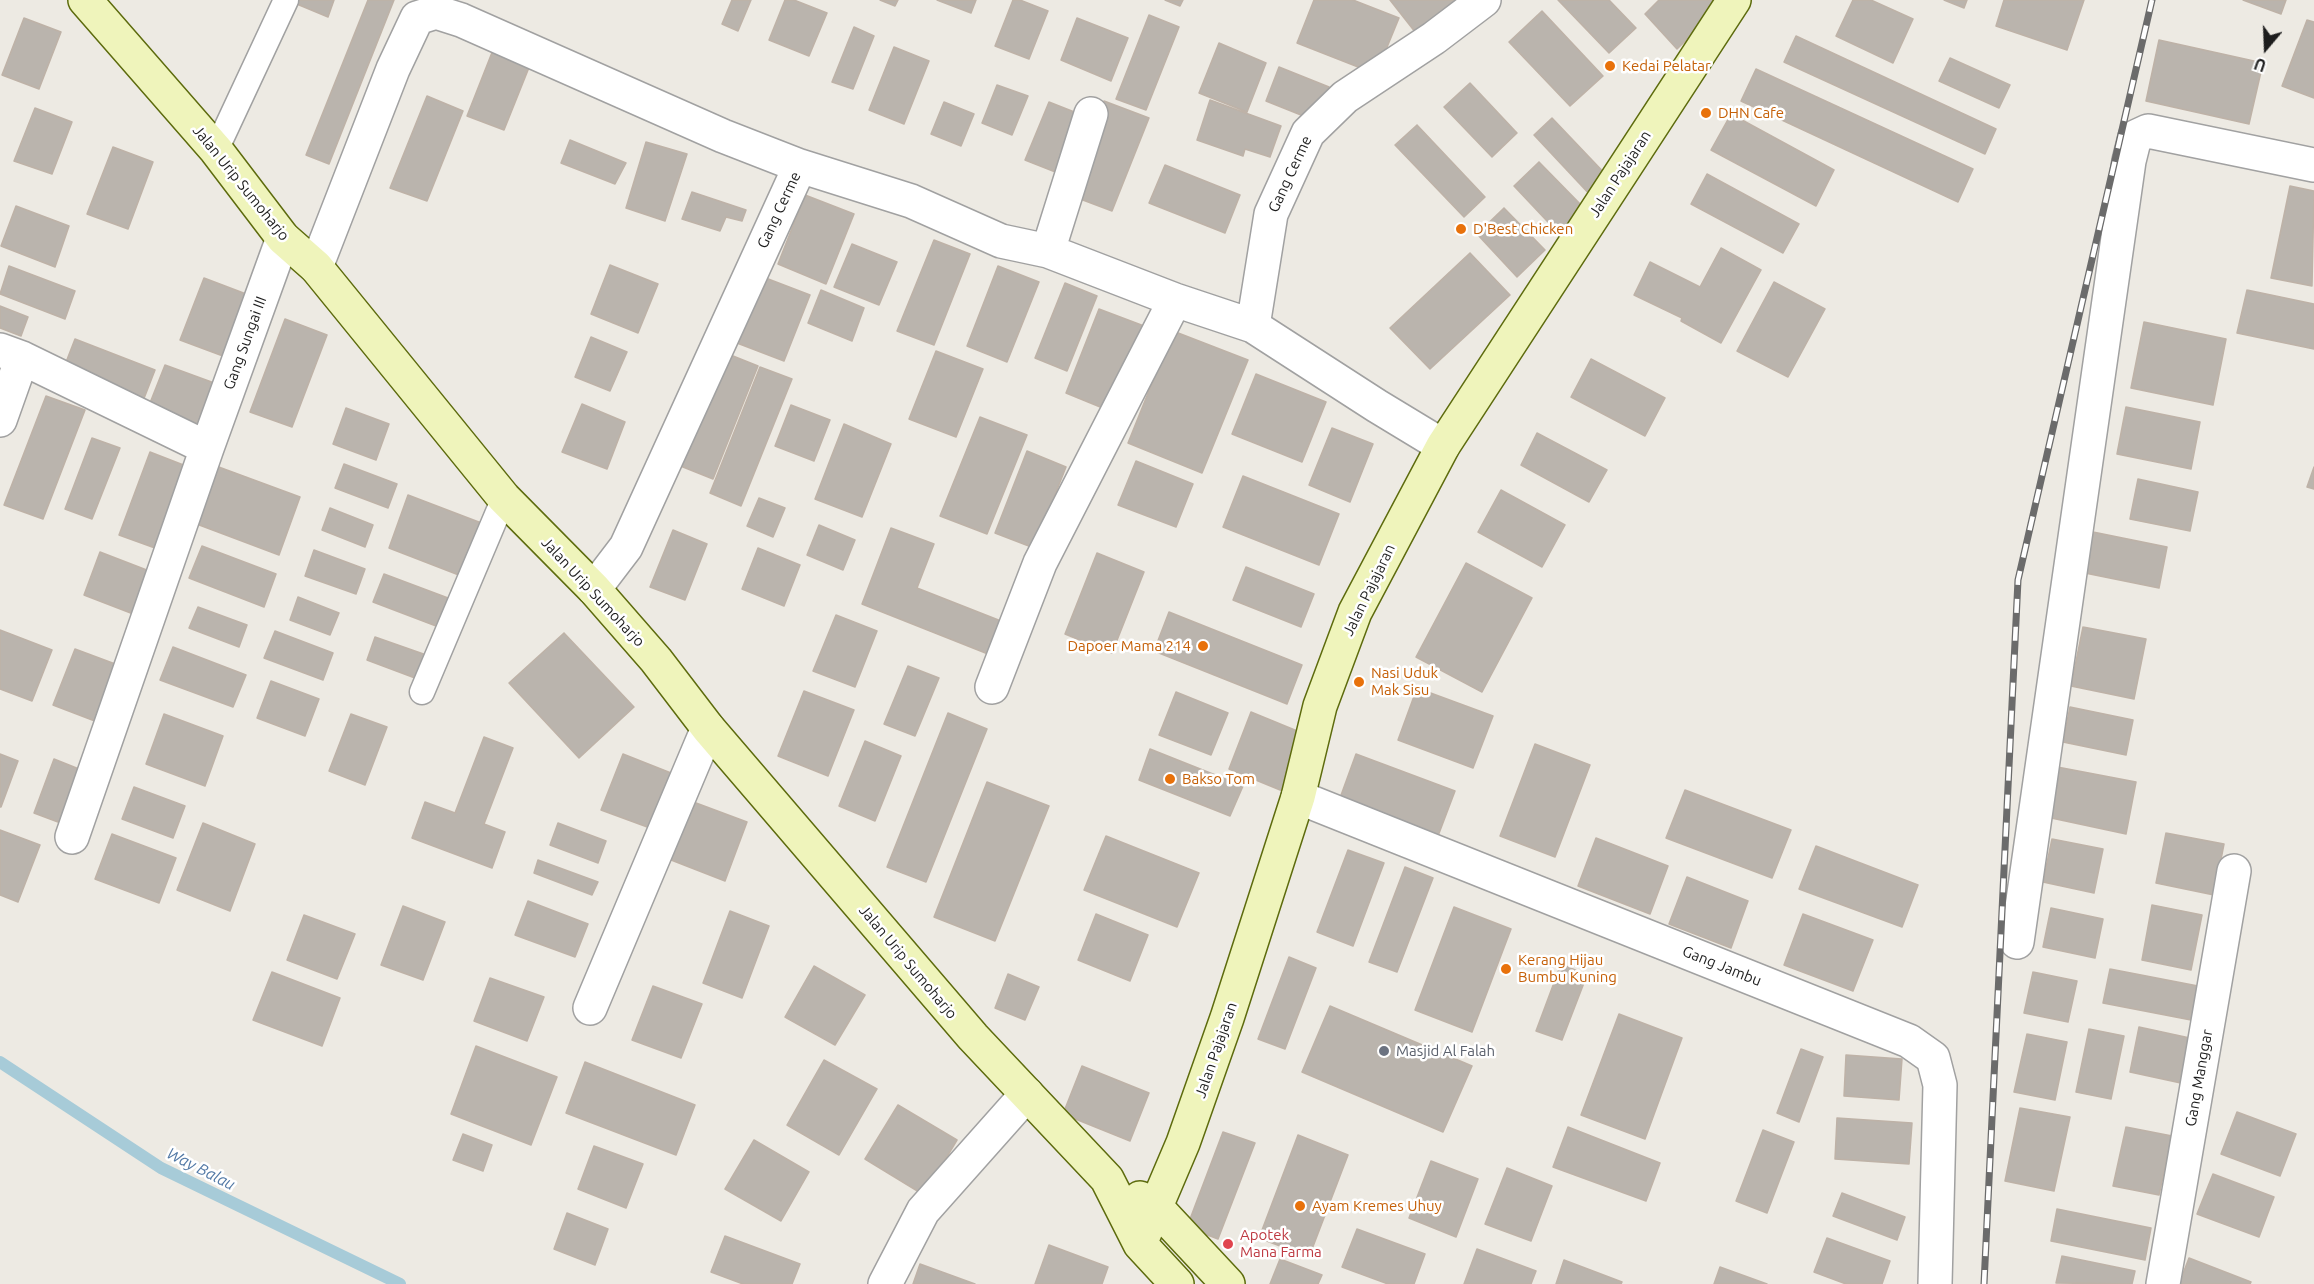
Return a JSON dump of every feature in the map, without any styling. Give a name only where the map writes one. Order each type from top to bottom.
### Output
[{"type":"main road","name":"Jalan Urip Sumoharjo","points":[[85,0],[216,150],[283,238],[316,267],[504,498],[594,589],[656,660],[708,728],[972,1037],[1107,1179],[1140,1244],[1177,1284]]},
{"type":"main road","name":"Jalan Pajajaran","points":[[1140,1244],[1184,1143],[1227,1018],[1298,796],[1320,706],[1355,612],[1443,446],[1734,0]]},
{"type":"main road","name":"Jalan Urip Sumoharjo","points":[[1107,1179],[1157,1208],[1228,1284]]},
{"type":"street","name":"Gang Cerme","points":[[1253,326],[1271,213],[1308,133],[1345,97],[1434,38],[1484,0]]},
{"type":"street","points":[[316,267],[393,69],[417,18],[436,12],[462,20],[723,136],[800,166]]},
{"type":"street","points":[[1048,251],[1091,114]]},
{"type":"street","points":[[2017,942],[2129,161],[2135,137],[2148,131],[2314,165]]},
{"type":"street","name":"Gang Cerme","points":[[594,589],[626,547],[800,166],[911,201],[1001,241],[1048,251],[1175,300],[1253,326],[1443,446]]},
{"type":"street","name":"Gang Sungai III","points":[[72,837],[207,448],[283,238]]},
{"type":"street","points":[[992,687],[1040,563],[1175,300]]},
{"type":"street","points":[[0,420],[11,354],[207,448]]},
{"type":"street","points":[[590,1008],[708,728]]},
{"type":"street","name":"Gang Jambu","points":[[1298,796],[1909,1041],[1932,1058],[1940,1085],[1935,1284]]},
{"type":"street","name":"Gang Manggar","points":[[2163,1284],[2234,871]]},
{"type":"street","points":[[885,1284],[923,1211],[1027,1094]]},
{"type":"lane","points":[[216,150],[286,0]]},
{"type":"lane","points":[[422,692],[504,498]]},
{"type":"building","points":[[293,0],[334,0],[328,17],[292,2]]},
{"type":"building","points":[[368,0],[394,0],[329,164],[306,155]]},
{"type":"building","points":[[732,0],[751,0],[738,31],[722,24]]},
{"type":"building","points":[[785,0],[794,0],[827,13],[809,56],[769,40]]},
{"type":"building","points":[[880,0],[898,0],[895,6]]},
{"type":"building","points":[[937,0],[976,0],[971,13]]},
{"type":"building","points":[[1013,0],[1020,0],[1048,11],[1029,59],[995,46]]},
{"type":"building","points":[[1165,0],[1183,0],[1180,6]]},
{"type":"building","points":[[1314,0],[1353,0],[1399,18],[1376,74],[1297,43]]},
{"type":"building","points":[[1390,0],[1478,0],[1423,42]]},
{"type":"building","points":[[1558,0],[1609,0],[1636,28],[1609,53]]},
{"type":"building","points":[[1659,0],[1714,0],[1721,7],[1677,49],[1645,14]]},
{"type":"building","points":[[1853,0],[1871,0],[1913,19],[1893,63],[1836,36]]},
{"type":"building","points":[[1944,0],[1967,0],[1964,8]]},
{"type":"building","points":[[2004,0],[2084,0],[2067,50],[1996,26]]},
{"type":"building","points":[[2243,0],[2286,0],[2281,14]]},
{"type":"building","points":[[1542,11],[1603,76],[1570,106],[1509,42]]},
{"type":"building","points":[[1149,15],[1179,27],[1146,110],[1116,99]]},
{"type":"building","points":[[24,18],[61,32],[39,89],[2,75]]},
{"type":"building","points":[[1077,18],[1128,38],[1111,81],[1061,60]]},
{"type":"building","points":[[2307,20],[2314,22],[2314,98],[2282,86]]},
{"type":"building","points":[[854,27],[874,36],[853,89],[832,82]]},
{"type":"building","points":[[1796,36],[1996,129],[1985,154],[1784,62]]},
{"type":"building","points":[[2159,40],[2263,63],[2249,124],[2146,101]]},
{"type":"building","points":[[1219,43],[1266,63],[1247,112],[1199,93]]},
{"type":"building","points":[[894,47],[929,61],[904,124],[869,110]]},
{"type":"building","points":[[493,50],[530,65],[504,130],[467,116]]},
{"type":"building","points":[[1950,58],[2010,85],[1999,108],[1939,81]]},
{"type":"building","points":[[1279,67],[1329,87],[1316,121],[1266,101]]},
{"type":"building","points":[[1756,69],[1973,169],[1958,202],[1741,101]]},
{"type":"building","points":[[1470,83],[1517,133],[1492,157],[1444,107]]},
{"type":"building","points":[[997,85],[1028,96],[1012,135],[982,123]]},
{"type":"building","points":[[427,96],[463,111],[427,201],[390,188]]},
{"type":"building","points":[[1210,100],[1281,126],[1270,157],[1245,149],[1243,156],[1197,140]]},
{"type":"building","points":[[1104,101],[1149,118],[1112,211],[1067,194]]},
{"type":"building","points":[[944,102],[974,114],[961,146],[931,134]]},
{"type":"building","points":[[1049,102],[1087,117],[1063,175],[1025,160]]},
{"type":"building","points":[[35,108],[72,122],[52,174],[14,161]]},
{"type":"building","points":[[1731,114],[1834,170],[1816,206],[1711,150]]},
{"type":"building","points":[[1552,118],[1611,180],[1593,198],[1534,135]]},
{"type":"building","points":[[1417,125],[1485,197],[1464,217],[1395,145]]},
{"type":"building","points":[[570,140],[626,163],[615,184],[561,163]]},
{"type":"building","points":[[646,142],[687,154],[665,221],[626,208]]},
{"type":"building","points":[[113,147],[153,162],[128,229],[87,214]]},
{"type":"building","points":[[1539,162],[1589,213],[1563,238],[1514,186]]},
{"type":"building","points":[[1165,165],[1240,195],[1225,233],[1149,203]]},
{"type":"building","points":[[1707,174],[1799,224],[1783,253],[1691,204]]},
{"type":"building","points":[[2290,186],[2314,191],[2312,286],[2271,278]]},
{"type":"building","points":[[692,192],[746,210],[742,221],[726,217],[720,231],[682,219]]},
{"type":"building","points":[[805,195],[854,214],[826,284],[778,264]]},
{"type":"building","points":[[16,206],[69,226],[55,267],[1,246]]},
{"type":"building","points":[[1504,208],[1545,250],[1517,277],[1477,234]]},
{"type":"building","points":[[934,240],[970,254],[934,345],[897,331]]},
{"type":"building","points":[[852,244],[897,262],[879,305],[834,287]]},
{"type":"building","points":[[1721,248],[1761,270],[1721,343],[1681,321],[1682,318],[1634,295],[1650,262],[1700,287]]},
{"type":"building","points":[[1470,253],[1510,295],[1430,369],[1390,328]]},
{"type":"building","points":[[610,265],[658,284],[638,333],[591,314]]},
{"type":"building","points":[[9,266],[75,291],[65,319],[0,294]]},
{"type":"building","points":[[998,266],[1039,282],[1007,362],[967,346]]},
{"type":"building","points":[[763,277],[810,295],[784,361],[737,343]]},
{"type":"building","points":[[204,278],[254,297],[231,359],[180,340]]},
{"type":"building","points":[[1774,282],[1825,309],[1788,377],[1737,351]]},
{"type":"building","points":[[1065,283],[1097,296],[1067,371],[1035,358]]},
{"type":"building","points":[[821,290],[864,308],[852,341],[808,323]]},
{"type":"building","points":[[2247,290],[2314,304],[2314,349],[2237,333]]},
{"type":"building","points":[[0,306],[28,317],[21,336],[0,328]]},
{"type":"building","points":[[1099,309],[1144,326],[1110,411],[1066,393]]},
{"type":"building","points":[[285,319],[327,335],[292,427],[250,412]]},
{"type":"building","points":[[2144,322],[2226,339],[2213,405],[2131,388]]},
{"type":"building","points":[[1173,331],[1248,360],[1202,473],[1128,443]]},
{"type":"building","points":[[591,337],[627,352],[610,391],[575,377]]},
{"type":"building","points":[[75,339],[155,370],[143,401],[63,370]]},
{"type":"building","points":[[936,351],[983,369],[956,437],[909,419]]},
{"type":"building","points":[[723,352],[758,366],[713,479],[678,465]]},
{"type":"building","points":[[1591,359],[1665,398],[1645,436],[1571,397]]},
{"type":"building","points":[[165,365],[217,384],[200,428],[148,408]]},
{"type":"building","points":[[760,367],[792,379],[741,506],[710,493]]},
{"type":"building","points":[[1256,374],[1326,402],[1302,462],[1232,434]]},
{"type":"building","points":[[46,396],[85,410],[43,519],[4,505]]},
{"type":"building","points":[[582,404],[625,422],[607,469],[562,452]]},
{"type":"building","points":[[791,405],[830,420],[814,461],[775,446]]},
{"type":"building","points":[[2126,407],[2200,422],[2191,469],[2117,454]]},
{"type":"building","points":[[346,408],[389,424],[376,460],[333,444]]},
{"type":"building","points":[[980,417],[1027,435],[987,534],[940,516]]},
{"type":"building","points":[[844,424],[891,444],[862,517],[815,499]]},
{"type":"building","points":[[1332,428],[1373,444],[1350,502],[1309,485]]},
{"type":"building","points":[[1537,433],[1607,470],[1589,502],[1521,465]]},
{"type":"building","points":[[92,438],[120,448],[92,519],[65,509]]},
{"type":"building","points":[[1027,451],[1066,467],[1034,548],[995,533]]},
{"type":"building","points":[[150,452],[186,466],[155,548],[119,535]]},
{"type":"building","points":[[1136,461],[1193,484],[1176,527],[1118,505]]},
{"type":"building","points":[[344,464],[397,484],[388,508],[335,488]]},
{"type":"building","points":[[216,466],[300,497],[279,555],[194,523]]},
{"type":"building","points":[[2314,467],[2314,489],[2307,487]]},
{"type":"building","points":[[1243,476],[1339,514],[1319,565],[1223,527]]},
{"type":"building","points":[[2138,479],[2198,492],[2190,531],[2130,519]]},
{"type":"building","points":[[1501,490],[1565,525],[1542,567],[1478,532]]},
{"type":"building","points":[[408,495],[484,524],[464,577],[389,548]]},
{"type":"building","points":[[759,498],[785,508],[773,537],[747,526]]},
{"type":"building","points":[[330,508],[373,525],[365,547],[322,530]]},
{"type":"building","points":[[819,525],[855,540],[843,570],[807,555]]},
{"type":"building","points":[[891,528],[934,544],[917,588],[1001,621],[988,654],[862,604]]},
{"type":"building","points":[[673,530],[707,544],[685,600],[650,587]]},
{"type":"building","points":[[2093,532],[2167,547],[2159,588],[2085,573]]},
{"type":"building","points":[[202,546],[276,574],[264,607],[189,578]]},
{"type":"building","points":[[758,548],[800,565],[784,606],[742,589]]},
{"type":"building","points":[[314,550],[365,569],[356,594],[305,576]]},
{"type":"building","points":[[100,552],[170,579],[154,622],[84,595]]},
{"type":"building","points":[[1097,553],[1144,572],[1112,653],[1065,634]]},
{"type":"building","points":[[1466,563],[1532,598],[1482,692],[1416,657]]},
{"type":"building","points":[[1246,567],[1314,594],[1301,627],[1233,600]]},
{"type":"building","points":[[384,574],[456,601],[444,629],[373,602]]},
{"type":"building","points":[[298,597],[339,613],[330,635],[290,620]]},
{"type":"building","points":[[198,607],[247,625],[239,647],[189,628]]},
{"type":"building","points":[[1169,612],[1302,665],[1287,704],[1154,651]]},
{"type":"building","points":[[836,615],[877,631],[855,687],[813,671]]},
{"type":"building","points":[[2083,627],[2146,639],[2134,699],[2071,686]]},
{"type":"building","points":[[0,630],[52,650],[32,701],[0,689]]},
{"type":"building","points":[[275,631],[333,653],[323,680],[264,658]]},
{"type":"building","points":[[564,633],[634,707],[579,758],[509,683]]},
{"type":"building","points":[[375,637],[432,657],[423,681],[367,660]]},
{"type":"building","points":[[173,647],[246,675],[233,707],[160,680]]},
{"type":"building","points":[[75,649],[142,674],[121,731],[53,705]]},
{"type":"building","points":[[908,666],[939,678],[915,736],[884,724]]},
{"type":"building","points":[[271,681],[319,699],[305,736],[257,718]]},
{"type":"building","points":[[1417,688],[1493,716],[1473,768],[1398,740]]},
{"type":"building","points":[[804,691],[854,710],[828,776],[778,756]]},
{"type":"building","points":[[1176,692],[1228,713],[1211,755],[1159,735]]},
{"type":"building","points":[[2070,707],[2133,720],[2126,755],[2063,742]]},
{"type":"building","points":[[1251,712],[1307,735],[1285,792],[1229,769]]},
{"type":"building","points":[[948,713],[987,729],[926,882],[887,867]]},
{"type":"building","points":[[164,714],[223,736],[205,786],[146,764]]},
{"type":"building","points":[[351,714],[387,727],[365,785],[329,771]]},
{"type":"building","points":[[484,737],[513,748],[484,824],[505,832],[492,868],[412,838],[425,802],[455,813]]},
{"type":"building","points":[[865,741],[901,756],[875,821],[839,806]]},
{"type":"building","points":[[1535,744],[1590,765],[1555,857],[1500,836]]},
{"type":"building","points":[[1150,749],[1243,786],[1230,816],[1139,780]]},
{"type":"building","points":[[0,754],[18,761],[1,807],[0,807]]},
{"type":"building","points":[[623,754],[671,773],[650,828],[601,810]]},
{"type":"building","points":[[1356,754],[1455,791],[1438,836],[1340,798]]},
{"type":"building","points":[[54,759],[94,775],[74,828],[34,813]]},
{"type":"building","points":[[2052,766],[2136,782],[2126,834],[2042,816]]},
{"type":"building","points":[[987,782],[1049,806],[995,941],[934,917]]},
{"type":"building","points":[[134,787],[185,806],[173,838],[122,819]]},
{"type":"building","points":[[1685,790],[1791,830],[1772,878],[1666,838]]},
{"type":"building","points":[[688,800],[747,822],[725,881],[666,858]]},
{"type":"building","points":[[203,823],[255,844],[230,911],[177,890]]},
{"type":"building","points":[[558,823],[606,841],[598,863],[550,845]]},
{"type":"building","points":[[0,830],[40,845],[18,902],[0,895]]},
{"type":"building","points":[[2166,833],[2224,844],[2214,895],[2156,883]]},
{"type":"building","points":[[112,834],[176,858],[159,903],[95,879]]},
{"type":"building","points":[[1106,836],[1199,873],[1177,927],[1084,890]]},
{"type":"building","points":[[1596,838],[1668,866],[1650,914],[1578,886]]},
{"type":"building","points":[[2052,839],[2103,849],[2094,893],[2043,882]]},
{"type":"building","points":[[1816,846],[1918,885],[1902,927],[1799,889]]},
{"type":"building","points":[[1348,850],[1384,863],[1353,946],[1317,932]]},
{"type":"building","points":[[538,860],[598,882],[592,895],[534,873]]},
{"type":"building","points":[[1405,867],[1433,878],[1397,972],[1369,962]]},
{"type":"building","points":[[1687,877],[1748,901],[1731,948],[1669,924]]},
{"type":"building","points":[[528,901],[588,924],[575,957],[515,935]]},
{"type":"building","points":[[2152,905],[2202,915],[2191,970],[2142,960]]},
{"type":"building","points":[[403,906],[445,922],[423,980],[381,965]]},
{"type":"building","points":[[1454,907],[1511,929],[1472,1032],[1415,1010]]},
{"type":"building","points":[[2051,908],[2103,919],[2095,958],[2043,947]]},
{"type":"building","points":[[730,911],[769,926],[742,998],[703,983]]},
{"type":"building","points":[[1096,914],[1148,935],[1130,981],[1078,960]]},
{"type":"building","points":[[1803,914],[1873,940],[1853,991],[1784,965]]},
{"type":"building","points":[[304,915],[355,934],[337,979],[287,960]]},
{"type":"building","points":[[1289,957],[1316,968],[1285,1049],[1258,1039]]},
{"type":"building","points":[[1561,964],[1587,975],[1562,1040],[1536,1031]]},
{"type":"building","points":[[814,966],[865,995],[835,1045],[785,1017]]},
{"type":"building","points":[[2110,969],[2198,986],[2191,1020],[2103,1003]]},
{"type":"building","points":[[272,972],[340,998],[322,1046],[253,1020]]},
{"type":"building","points":[[2033,972],[2077,981],[2068,1022],[2024,1013]]},
{"type":"building","points":[[1008,974],[1039,987],[1025,1020],[995,1008]]},
{"type":"building","points":[[490,978],[544,997],[527,1041],[474,1021]]},
{"type":"building","points":[[653,986],[702,1004],[681,1058],[632,1040]]},
{"type":"building","points":[[1330,1006],[1472,1066],[1443,1132],[1302,1072]]},
{"type":"building","points":[[1619,1014],[1682,1038],[1645,1139],[1581,1115]]},
{"type":"building","points":[[2139,1027],[2199,1040],[2190,1085],[2130,1072]]},
{"type":"building","points":[[2089,1029],[2124,1036],[2111,1099],[2076,1092]]},
{"type":"building","points":[[2027,1034],[2067,1042],[2055,1100],[2014,1092]]},
{"type":"building","points":[[476,1046],[557,1077],[531,1145],[451,1114]]},
{"type":"building","points":[[1801,1049],[1823,1057],[1799,1122],[1777,1113]]},
{"type":"building","points":[[1846,1055],[1902,1059],[1899,1100],[1844,1096]]},
{"type":"building","points":[[824,1060],[877,1089],[839,1155],[787,1125]]},
{"type":"building","points":[[585,1062],[695,1105],[676,1155],[566,1113]]},
{"type":"building","points":[[1082,1066],[1149,1093],[1130,1141],[1063,1114]]},
{"type":"building","points":[[898,1105],[957,1140],[924,1195],[865,1159]]},
{"type":"building","points":[[2020,1108],[2070,1117],[2054,1191],[2005,1181]]},
{"type":"building","points":[[2237,1112],[2296,1134],[2280,1176],[2221,1154]]},
{"type":"building","points":[[1837,1118],[1912,1123],[1909,1164],[1835,1159]]},
{"type":"building","points":[[1568,1127],[1660,1163],[1646,1201],[1553,1167]]},
{"type":"building","points":[[2126,1127],[2172,1136],[2159,1195],[2113,1186]]},
{"type":"building","points":[[1763,1130],[1794,1142],[1767,1213],[1736,1201]]},
{"type":"building","points":[[1223,1132],[1255,1143],[1218,1239],[1187,1227]]},
{"type":"building","points":[[463,1134],[492,1145],[483,1171],[453,1160]]},
{"type":"building","points":[[1298,1135],[1348,1155],[1309,1257],[1259,1238]]},
{"type":"building","points":[[754,1140],[809,1172],[781,1221],[725,1189]]},
{"type":"building","points":[[594,1146],[643,1164],[626,1208],[578,1189]]},
{"type":"building","points":[[1431,1161],[1478,1179],[1456,1237],[1409,1218]]},
{"type":"building","points":[[1507,1168],[1552,1186],[1531,1241],[1485,1224]]},
{"type":"building","points":[[2213,1174],[2274,1197],[2259,1237],[2197,1214]]},
{"type":"building","points":[[1842,1193],[1905,1217],[1897,1240],[1833,1216]]},
{"type":"building","points":[[2057,1209],[2151,1228],[2145,1260],[2051,1241]]},
{"type":"building","points":[[567,1213],[608,1229],[595,1265],[554,1249]]},
{"type":"building","points":[[1357,1229],[1425,1254],[1414,1284],[1388,1284],[1342,1267]]},
{"type":"building","points":[[725,1236],[800,1264],[792,1284],[743,1284],[711,1272]]},
{"type":"building","points":[[1827,1238],[1890,1261],[1882,1284],[1846,1284],[1814,1272]]},
{"type":"building","points":[[1049,1245],[1108,1267],[1102,1284],[1035,1284]]},
{"type":"building","points":[[1477,1249],[1536,1271],[1531,1284],[1464,1284]]},
{"type":"building","points":[[2062,1256],[2135,1271],[2132,1284],[2056,1283]]},
{"type":"building","points":[[2189,1258],[2251,1282],[2250,1284],[2179,1284]]},
{"type":"building","points":[[1280,1259],[1322,1275],[1318,1284],[1270,1284]]},
{"type":"building","points":[[1564,1260],[1622,1282],[1621,1284],[1556,1284]]},
{"type":"building","points":[[920,1264],[975,1284],[913,1284]]},
{"type":"building","points":[[1720,1267],[1767,1284],[1714,1284]]},
{"type":"waterway","name":"Way Balau","points":[[0,1062],[161,1168],[400,1284]]},
{"type":"railway","points":[[1984,1284],[2018,580],[2152,0]]},
{"type":"place","name":"Kedai Pelatar","points":[[1610,66]]},
{"type":"place","name":"DHN Cafe","points":[[1706,113]]},
{"type":"place","name":"D'Best Chicken","points":[[1461,229]]},
{"type":"place","name":"Dapoer Mama 214","points":[[1203,646]]},
{"type":"place","name":"Nasi Uduk Mak Sisu","points":[[1359,682]]},
{"type":"place","name":"Bakso Tom","points":[[1170,779]]},
{"type":"place","name":"Kerang Hijau Bumbu Kuning","points":[[1506,969]]},
{"type":"place","name":"Masjid Al Falah","points":[[1384,1051]]},
{"type":"place","name":"Ayam Kremes Uhuy","points":[[1300,1206]]},
{"type":"place","name":"Apotek Mana Farma","points":[[1228,1244]]}]
